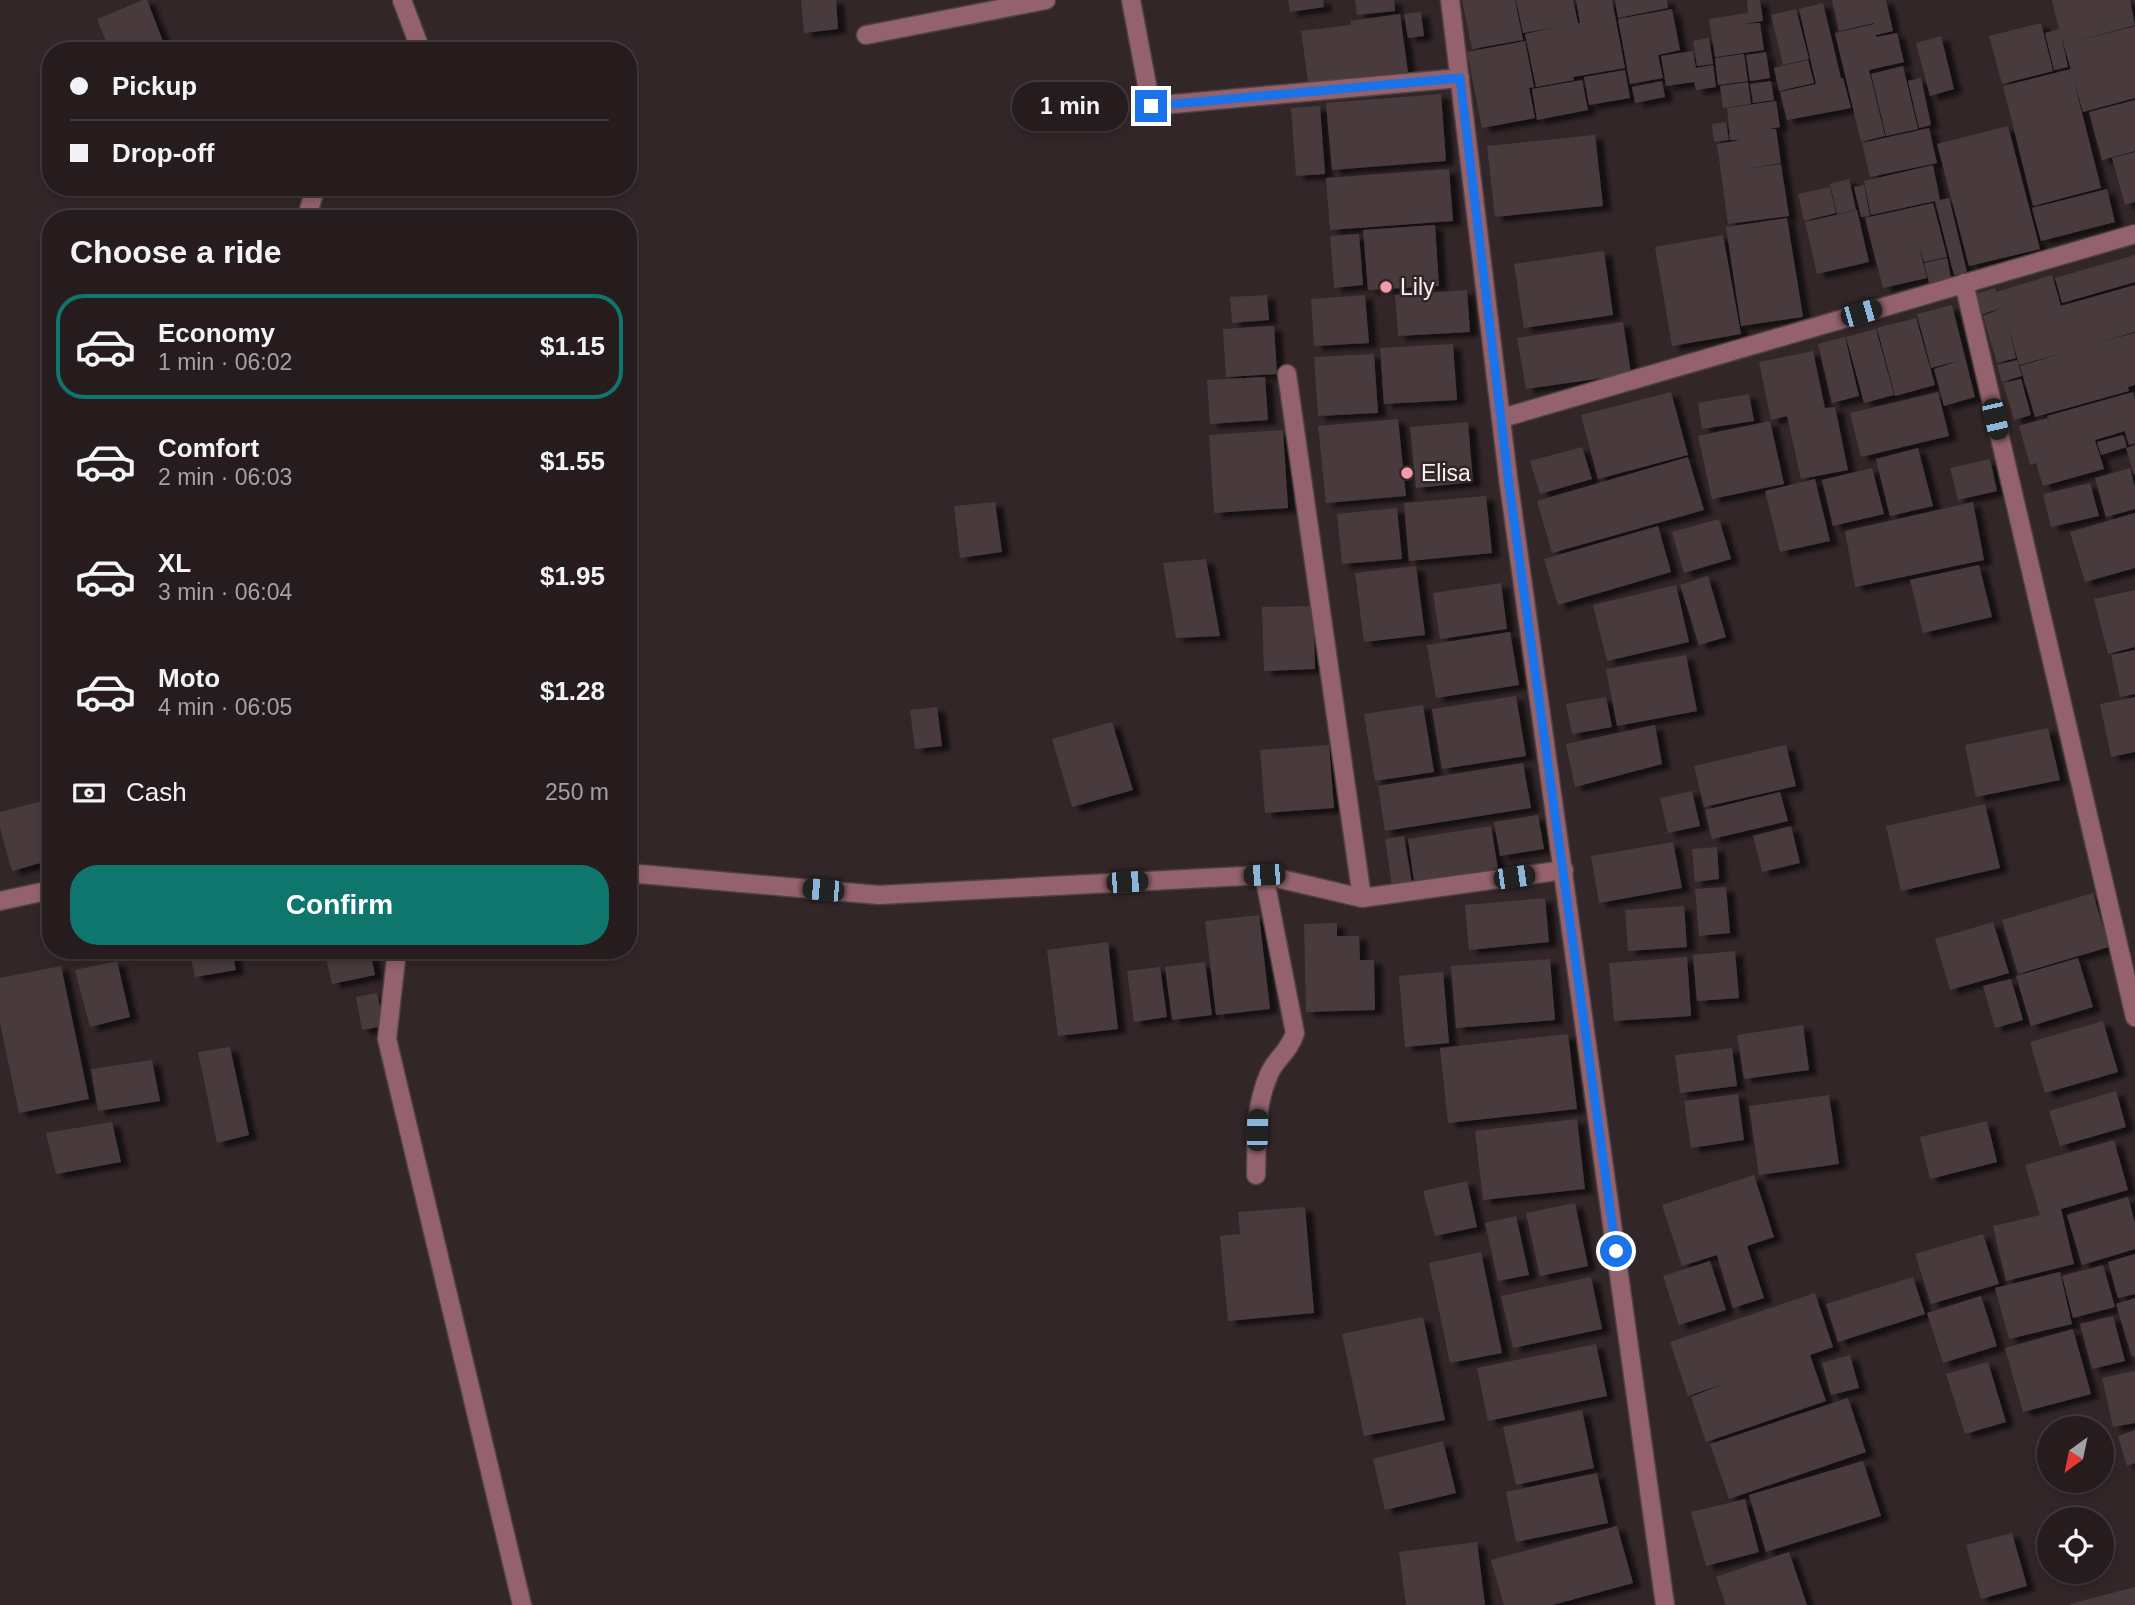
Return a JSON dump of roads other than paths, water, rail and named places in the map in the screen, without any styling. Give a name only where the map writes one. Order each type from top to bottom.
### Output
[{"type":"street","points":[[402,0],[418,42]]},
{"type":"street","points":[[866,34],[1046,0]]},
{"type":"street","points":[[1131,0],[1151,106],[1460,78]]},
{"type":"street","points":[[1450,0],[1509,485],[1665,1605]]},
{"type":"street","points":[[1502,418],[2135,234]]},
{"type":"street","points":[[1964,283],[2135,1017]]},
{"type":"street","points":[[1287,373],[1362,898]]},
{"type":"street","points":[[637,874],[879,895],[1264,875],[1362,898],[1564,870]]},
{"type":"street","points":[[1256,1175],[1257,1108],[1270,1071],[1290,1047],[1295,1033],[1264,875]]},
{"type":"street","points":[[0,901],[42,892]]},
{"type":"street","points":[[396,959],[387,1039],[522,1605]]},
{"type":"place","name":"Lily","points":[[1386,287]]},
{"type":"place","name":"Elisa","points":[[1407,473]]}]
